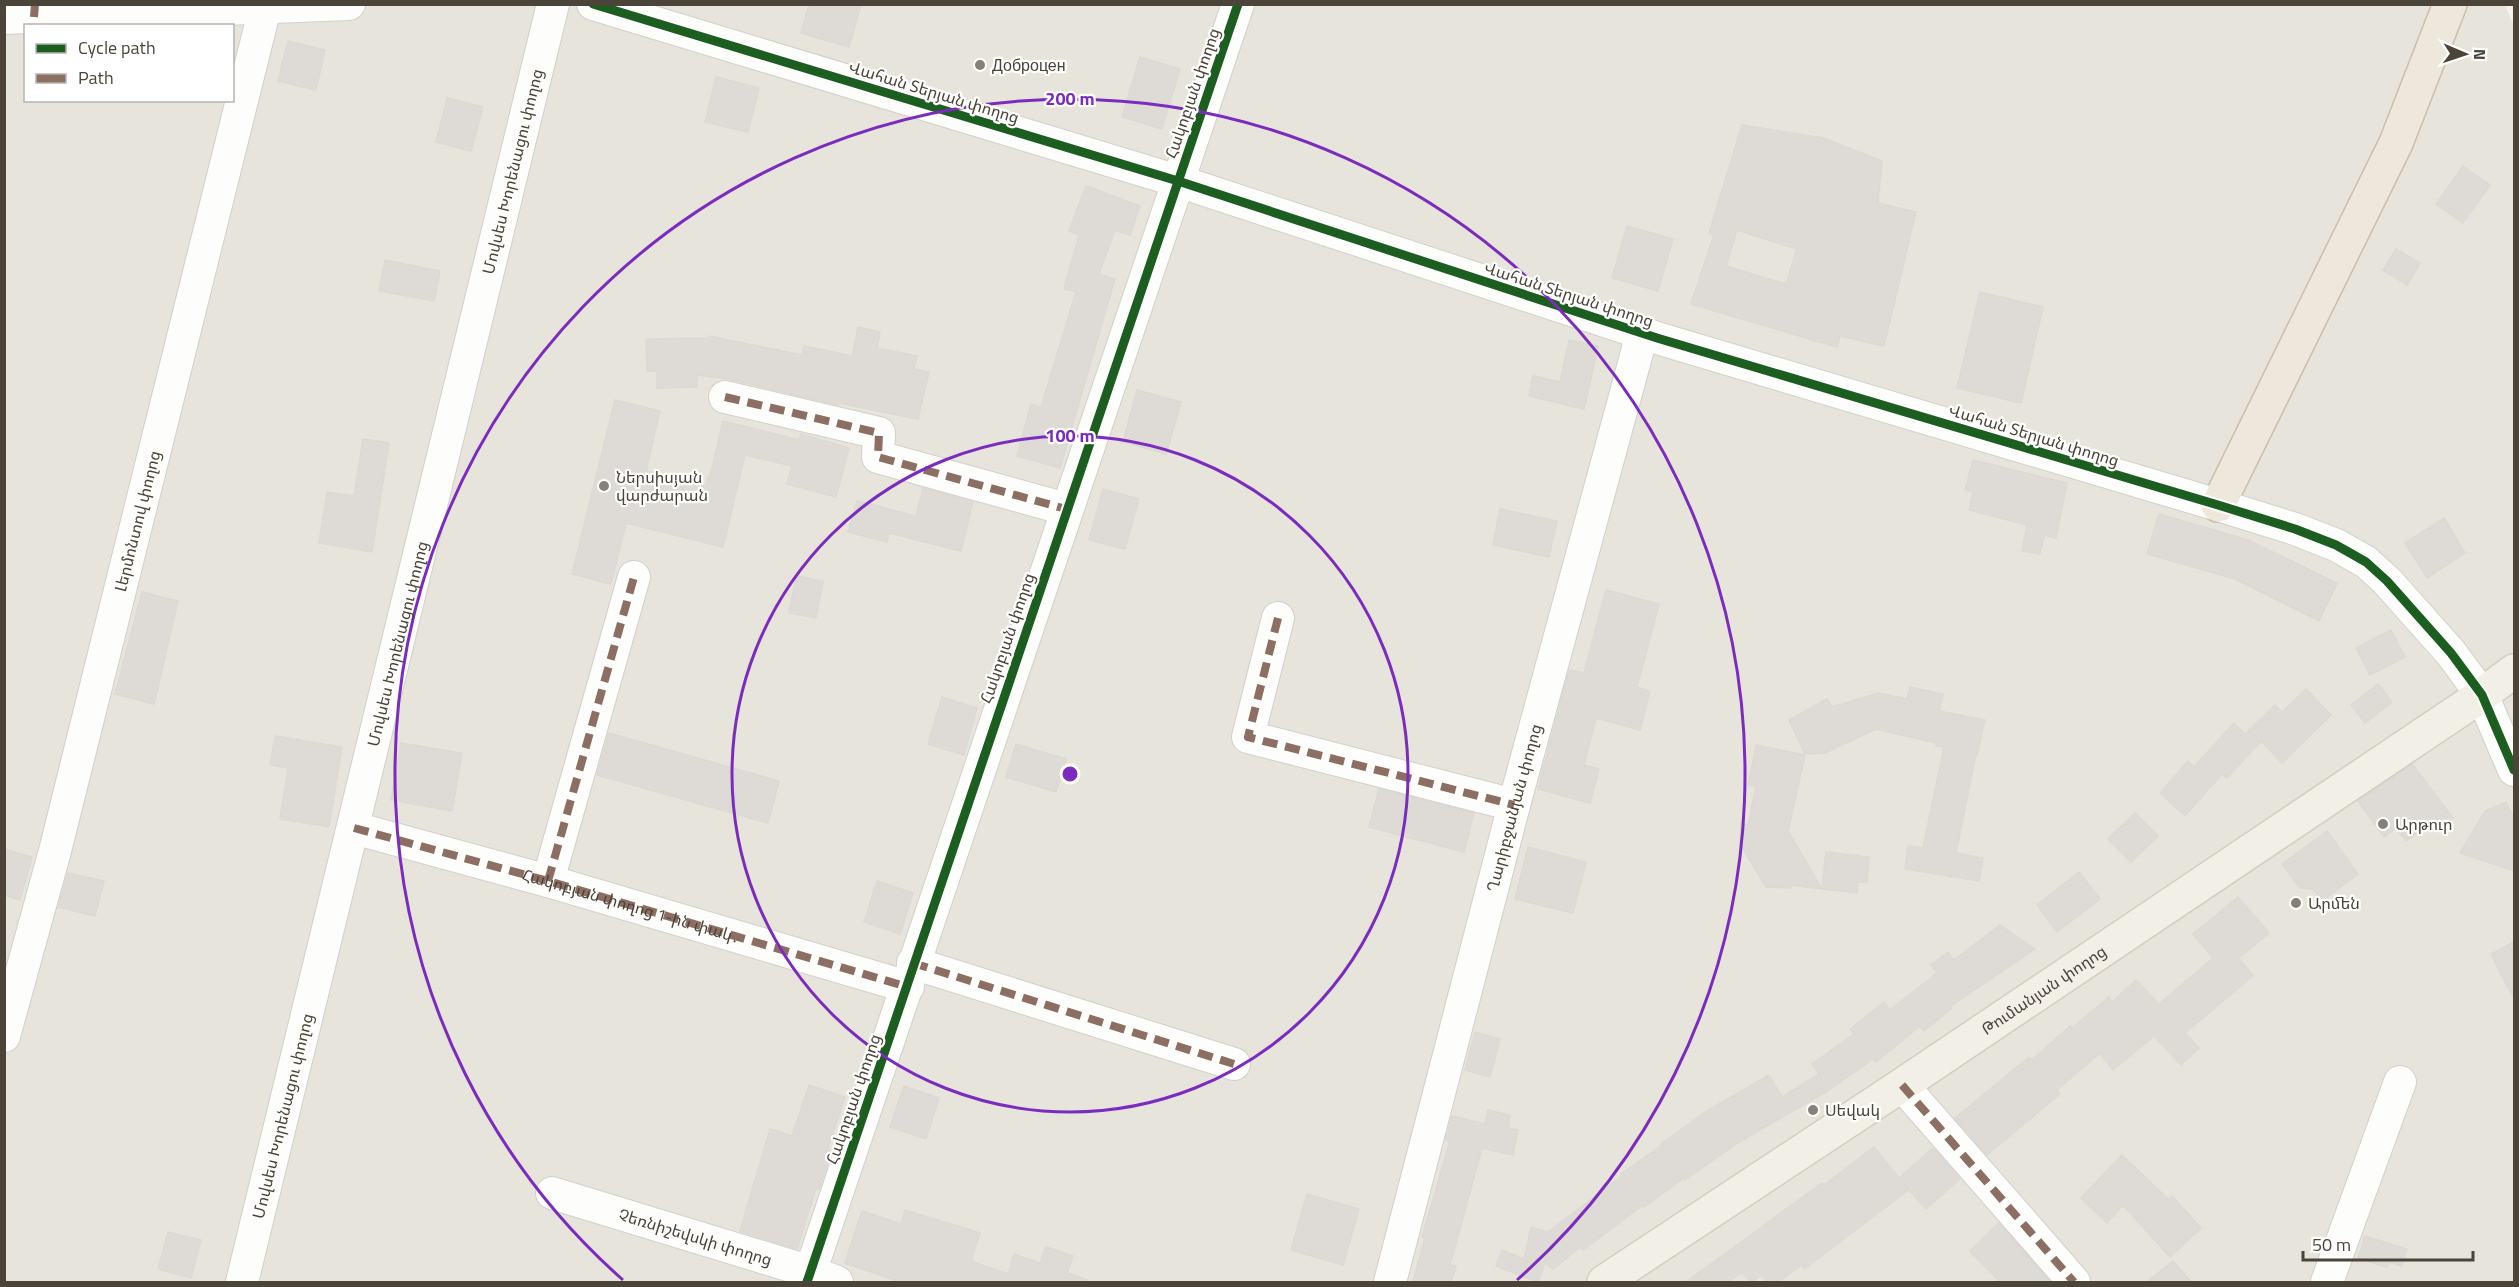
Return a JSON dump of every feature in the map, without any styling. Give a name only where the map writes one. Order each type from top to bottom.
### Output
[{"type":"highway","points":[[2217,505],[2396,142],[2450,4]]},
{"type":"main road","name":"Թումանյան փողոց","points":[[1604,1282],[1902,1086],[2482,695],[2514,671]]},
{"type":"street","points":[[24,13],[349,4]]},
{"type":"street","name":"Մովսես Խորենացու փողոց","points":[[242,1282],[554,4]]},
{"type":"street","name":"Վահան Տերյան փողոց","points":[[593,4],[1178,181],[1642,334],[2306,533],[2336,545],[2366,562],[2387,581],[2451,653],[2482,695],[2514,770]]},
{"type":"street","name":"Հակոբյան փողոց","points":[[818,1279],[910,975],[1238,4]]},
{"type":"street","name":"Լերմոնտով փողոց","points":[[4,1036],[55,851],[266,7]]},
{"type":"street","name":"Ղարիբջանյան փողոց","points":[[1390,1282],[1514,805],[1642,334]]},
{"type":"street","points":[[725,397],[879,433],[878,457],[1066,509]]},
{"type":"street","points":[[548,881],[634,577]]},
{"type":"street","points":[[1278,618],[1248,736],[1514,805]]},
{"type":"street","name":"Հակոբյան փողոց 1-ին փակ․","points":[[354,828],[910,975],[1234,1064]]},
{"type":"street","points":[[2327,1282],[2400,1082]]},
{"type":"street","points":[[1902,1086],[2074,1282]]},
{"type":"street","name":"Չեռնիշեվսկի փողոց","points":[[552,1193],[818,1279]]},
{"type":"shaded area","points":[[5,5],[2505,5],[2514,26],[2514,1282],[5,1282]]},
{"type":"building","points":[[809,4],[861,4],[849,47],[801,33]]},
{"type":"building","points":[[288,41],[325,50],[316,90],[278,81]]},
{"type":"building","points":[[1140,57],[1180,69],[1162,129],[1122,117]]},
{"type":"building","points":[[716,77],[759,88],[748,132],[705,122]]},
{"type":"building","points":[[447,98],[483,107],[471,151],[436,142]]},
{"type":"building","points":[[1742,125],[1823,138],[1882,161],[1878,203],[1916,212],[1884,346],[1840,336],[1837,347],[1691,304],[1714,235],[1709,233]],"holes":[[[1737,230],[1797,249],[1786,284],[1726,266]]]},
{"type":"building","points":[[2463,166],[2490,185],[2463,223],[2436,204]]},
{"type":"building","points":[[1086,186],[1140,206],[1130,235],[1115,230],[1099,274],[1115,279],[1060,468],[1017,456],[1031,404],[1041,407],[1076,292],[1064,289],[1079,235],[1069,231]]},
{"type":"building","points":[[1627,226],[1673,239],[1658,291],[1612,278]]},
{"type":"building","points":[[2396,249],[2420,263],[2407,285],[2383,270]]},
{"type":"building","points":[[385,260],[440,271],[434,301],[379,291]]},
{"type":"building","points":[[1980,292],[2043,307],[2021,403],[1957,388]]},
{"type":"building","points":[[858,327],[880,332],[877,348],[917,356],[914,369],[929,372],[918,419],[839,403],[838,405],[729,379],[697,375],[697,387],[657,388],[657,371],[647,371],[646,339],[708,338],[709,336],[802,355],[804,346],[852,356]]},
{"type":"building","points":[[1569,340],[1598,346],[1584,409],[1529,396],[1533,376],[1560,382]]},
{"type":"building","points":[[1137,390],[1181,402],[1166,454],[1123,442]]},
{"type":"building","points":[[615,400],[660,411],[646,471],[706,486],[723,421],[799,440],[801,434],[849,448],[836,497],[787,484],[792,466],[745,455],[723,547],[626,523],[611,584],[572,574]]},
{"type":"building","points":[[363,439],[389,443],[372,552],[319,543],[327,492],[354,496]]},
{"type":"building","points":[[1973,460],[2067,483],[2056,538],[2044,535],[2040,554],[2022,551],[2027,525],[1969,510],[1973,492],[1965,490]]},
{"type":"building","points":[[923,488],[973,502],[961,551],[889,533],[887,542],[848,532],[857,501],[916,516]]},
{"type":"building","points":[[1103,489],[1139,499],[1125,549],[1089,540]]},
{"type":"building","points":[[1500,509],[1557,521],[1549,557],[1493,545]]},
{"type":"building","points":[[2159,514],[2248,540],[2337,583],[2319,621],[2235,579],[2147,554]]},
{"type":"building","points":[[2444,518],[2465,553],[2427,578],[2405,543]]},
{"type":"building","points":[[796,576],[823,581],[816,618],[789,613]]},
{"type":"building","points":[[1606,590],[1659,604],[1637,687],[1650,691],[1640,730],[1596,718],[1584,765],[1599,769],[1590,803],[1538,789],[1569,670],[1584,673]]},
{"type":"building","points":[[142,592],[178,601],[154,704],[115,694]]},
{"type":"building","points":[[2391,630],[2405,657],[2370,675],[2356,648]]},
{"type":"building","points":[[2378,684],[2392,702],[2365,723],[2351,705]]},
{"type":"building","points":[[1910,687],[1943,694],[1939,711],[1985,720],[1956,853],[1983,858],[1979,881],[1905,869],[1908,846],[1923,848],[1944,747],[1936,746],[1936,743],[1876,729],[1825,753],[1805,754],[1789,720],[1827,699],[1832,707],[1878,693],[1907,699]]},
{"type":"building","points":[[2306,689],[2331,715],[2282,763],[2261,741],[2227,778],[2222,774],[2185,816],[2160,793],[2188,761],[2194,767],[2234,723],[2245,734],[2275,705],[2282,712]]},
{"type":"building","points":[[942,697],[977,708],[964,755],[928,744]]},
{"type":"building","points":[[609,733],[779,781],[768,823],[597,775]]},
{"type":"building","points":[[275,736],[342,747],[329,827],[280,819],[288,768],[270,765]]},
{"type":"building","points":[[401,743],[462,753],[452,811],[391,800]]},
{"type":"building","points":[[1016,744],[1066,759],[1056,792],[1006,777]]},
{"type":"building","points":[[1756,745],[1805,755],[1788,831],[1822,889],[1791,885],[1791,888],[1766,887],[1740,844],[1741,823],[1748,825],[1756,786],[1748,785]]},
{"type":"building","points":[[2412,764],[2453,818],[2435,832],[2430,824],[2406,841],[2396,828],[2384,837],[2358,801]]},
{"type":"building","points":[[1379,789],[1474,813],[1464,852],[1369,827]]},
{"type":"building","points":[[2506,802],[2514,819],[2514,871],[2460,853],[2485,811]]},
{"type":"building","points":[[2135,813],[2158,836],[2131,862],[2108,839]]},
{"type":"building","points":[[2327,831],[2358,874],[2322,901],[2313,889],[2300,888],[2282,864]]},
{"type":"building","points":[[1528,847],[1586,862],[1573,913],[1515,899]]},
{"type":"building","points":[[4,849],[32,857],[20,900],[4,895]]},
{"type":"building","points":[[1826,852],[1869,857],[1867,882],[1858,882],[1857,893],[1822,889]]},
{"type":"building","points":[[2079,872],[2100,899],[2057,932],[2037,905]]},
{"type":"building","points":[[68,873],[104,881],[95,916],[58,907]]},
{"type":"building","points":[[877,881],[913,893],[900,934],[864,922]]},
{"type":"building","points":[[2238,897],[2269,933],[2239,958],[2253,976],[2185,1033],[2199,1048],[2181,1065],[2154,1036],[2113,1070],[2100,1053],[2057,1090],[2060,1094],[1987,1155],[1955,1118],[2029,1057],[2032,1060],[2070,1026],[2072,1028],[2109,997],[2112,1002],[2136,980],[2159,1004],[2213,958],[2193,934]]},
{"type":"building","points":[[2000,925],[2035,949],[1951,1006],[1952,1008],[1924,1031],[1920,1026],[1876,1062],[1873,1059],[1829,1090],[1736,1144],[1644,1207],[1643,1205],[1583,1250],[1580,1247],[1553,1269],[1545,1263],[1538,1282],[1496,1266],[1502,1250],[1524,1259],[1531,1227],[1548,1232],[1622,1176],[1621,1174],[1707,1111],[1769,1075],[1782,1097],[1819,1074],[1812,1064],[1854,1034],[1850,1029],[1884,1002],[1890,1010],[1937,973],[1931,965],[1948,952],[1954,960]]},
{"type":"building","points":[[2514,942],[2514,999],[2491,954]]},
{"type":"building","points":[[1475,1032],[1500,1039],[1490,1077],[1465,1070]]},
{"type":"building","points":[[809,1085],[845,1097],[828,1149],[832,1151],[819,1189],[816,1188],[797,1249],[740,1231],[770,1129],[792,1136]]},
{"type":"building","points":[[904,1086],[939,1098],[926,1139],[890,1127]]},
{"type":"building","points":[[1488,1110],[1510,1115],[1508,1128],[1518,1130],[1513,1155],[1482,1148],[1450,1265],[1456,1266],[1451,1282],[1413,1282],[1425,1238],[1422,1237],[1450,1141],[1446,1140],[1452,1116],[1485,1124]]},
{"type":"building","points":[[1874,1147],[1899,1178],[1933,1148],[1960,1179],[1926,1209],[1899,1179],[1908,1190],[1804,1269],[1802,1265],[1778,1282],[1767,1282],[1762,1275],[1750,1282],[1742,1272],[1728,1282],[1686,1282],[1822,1183],[1824,1185]]},
{"type":"building","points":[[2122,1155],[2168,1199],[2172,1196],[2201,1228],[2170,1257],[2123,1205],[2107,1223],[2081,1198]]},
{"type":"building","points":[[1307,1194],[1359,1209],[1343,1265],[1291,1250]]},
{"type":"building","points":[[905,1210],[980,1233],[971,1261],[1008,1274],[1014,1254],[1040,1263],[1046,1247],[1073,1256],[1067,1273],[1087,1280],[1087,1282],[900,1282],[845,1263],[862,1211],[901,1224]]},
{"type":"building","points":[[1999,1223],[2051,1282],[2000,1282],[1970,1251]]},
{"type":"building","points":[[168,1232],[201,1240],[191,1278],[158,1269]]},
{"type":"building","points":[[2365,1236],[2407,1249],[2402,1266],[2389,1262],[2387,1267],[2358,1258]]},
{"type":"building","points":[[2173,1261],[2191,1282],[2147,1282]]},
{"type":"marked path","points":[[34,17],[35,4]]},
{"type":"marked path","points":[[725,397],[879,433],[878,457],[1066,509]]},
{"type":"marked path","points":[[548,881],[634,577]]},
{"type":"marked path","points":[[1278,618],[1248,737],[1514,805]]},
{"type":"marked path","points":[[354,828],[548,881],[908,987]]},
{"type":"marked path","points":[[913,963],[1234,1064]]},
{"type":"marked path","points":[[1902,1085],[2074,1282]]},
{"type":"cycle path","points":[[593,4],[1178,181],[1657,338],[2218,505],[2295,529],[2336,545],[2366,562],[2387,581],[2451,653],[2482,695],[2514,770]]},
{"type":"cycle path","points":[[807,1282],[1238,4]]},
{"type":"place","name":"Доброцен","points":[[980,65]]},
{"type":"place","name":"Ներսիսյան վարժարան","points":[[604,486]]},
{"type":"place","name":"Արթուր","points":[[2383,824]]},
{"type":"place","name":"Արմեն","points":[[2296,903]]},
{"type":"place","name":"Սեվակ","points":[[1813,1110]]}]
